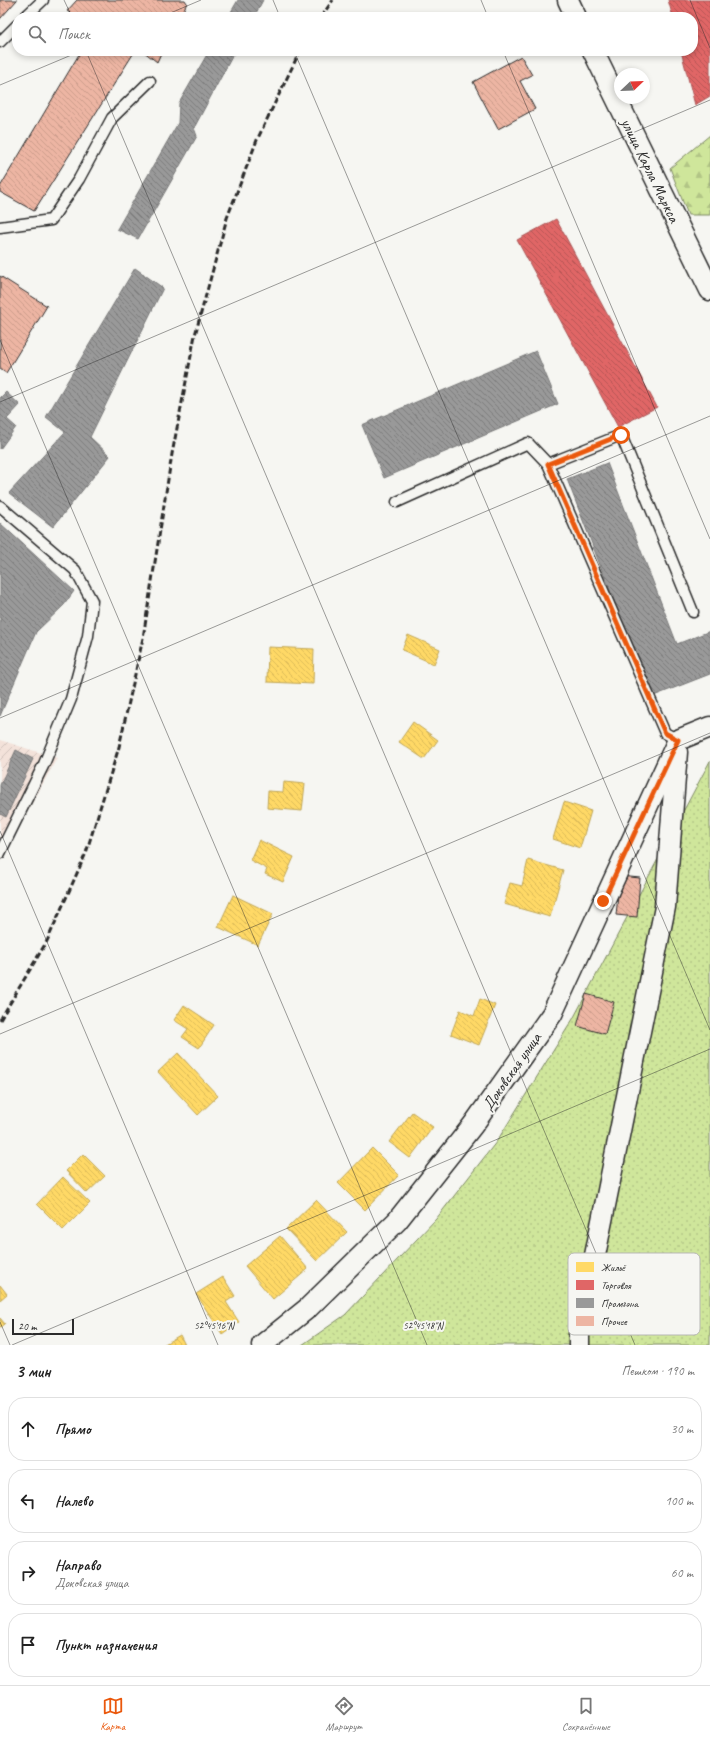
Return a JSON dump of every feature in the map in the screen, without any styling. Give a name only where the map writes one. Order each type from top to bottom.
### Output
[{"type":"street","points":[[568,0],[574,12]]},
{"type":"street","name":"улица Карла Маркса","points":[[595,56],[710,290]]},
{"type":"street","points":[[596,1253],[665,907],[678,740],[710,727]]},
{"type":"street","name":"Доковская улица","points":[[262,1345],[308,1308],[397,1221],[473,1125],[552,1014],[678,740]]},
{"type":"street","points":[[579,1345],[580,1335]]},
{"type":"lane","points":[[30,12],[43,0]]},
{"type":"lane","points":[[0,42],[12,30]]},
{"type":"lane","points":[[0,227],[51,220],[79,179],[112,118],[150,81]]},
{"type":"lane","points":[[548,464],[621,435],[693,612]]},
{"type":"lane","points":[[397,502],[528,443],[548,464],[665,733],[678,740]]},
{"type":"lane","points":[[0,506],[75,570],[92,602],[88,636],[71,699],[44,764],[0,853]]},
{"type":"shaded area","points":[[0,740],[57,758],[0,862]]},
{"type":"green space","points":[[710,135],[710,215],[688,215],[670,168]]},
{"type":"green space","points":[[710,761],[710,1345],[302,1345],[345,1315],[436,1219],[497,1141],[573,1019]]},
{"type":"building: Жильё","points":[[408,635],[440,649],[434,664],[402,650]]},
{"type":"building: Жильё","points":[[268,647],[314,649],[313,684],[267,682]]},
{"type":"building: Жильё","points":[[413,722],[438,740],[424,759],[399,742]]},
{"type":"building: Жильё","points":[[284,782],[305,784],[302,811],[267,808],[268,791],[283,792]]},
{"type":"building: Жильё","points":[[564,802],[591,811],[580,848],[553,839]]},
{"type":"building: Жильё","points":[[259,840],[294,857],[283,882],[265,874],[267,869],[250,860]]},
{"type":"building: Жильё","points":[[528,860],[563,870],[550,917],[504,904],[510,883],[522,886]]},
{"type":"building: Жильё","points":[[233,895],[273,914],[258,945],[218,927]]},
{"type":"building: Жильё","points":[[480,999],[495,1005],[479,1045],[451,1034],[460,1010],[474,1016]]},
{"type":"building: Жильё","points":[[184,1005],[214,1025],[199,1048],[182,1037],[188,1029],[174,1020]]},
{"type":"building: Жильё","points":[[178,1053],[218,1096],[198,1115],[158,1072]]},
{"type":"building: Жильё","points":[[412,1112],[433,1127],[410,1158],[389,1142]]},
{"type":"building: Жильё","points":[[372,1148],[399,1175],[365,1210],[338,1183]]},
{"type":"building: Жильё","points":[[83,1154],[105,1176],[87,1193],[66,1171]]},
{"type":"building: Жильё","points":[[63,1177],[90,1203],[63,1230],[37,1204]]},
{"type":"building: Жильё","points":[[316,1200],[347,1232],[317,1261],[286,1229]]},
{"type":"building: Жильё","points":[[280,1236],[308,1269],[273,1299],[245,1266]]},
{"type":"building: Жильё","points":[[223,1277],[235,1296],[226,1302],[239,1322],[222,1334],[196,1294]]},
{"type":"building: Жильё","points":[[0,1285],[7,1294],[0,1300]]},
{"type":"building: Жильё","points":[[0,1318],[5,1324],[0,1328]]},
{"type":"building: Жильё","points":[[180,1335],[185,1345],[163,1345]]},
{"type":"building: Торговля","points":[[668,0],[710,0],[710,96],[695,105],[682,56],[698,56],[698,12],[672,12]]},
{"type":"building: Торговля","points":[[556,219],[657,407],[618,427],[517,240]]},
{"type":"building: Промзона","points":[[238,0],[263,0],[257,12],[231,12]]},
{"type":"building: Промзона","points":[[206,56],[232,56],[194,128],[197,136],[138,239],[117,229],[178,123],[179,103]]},
{"type":"building: Промзона","points":[[135,268],[163,288],[90,437],[110,456],[53,527],[9,493],[65,432],[46,417]]},
{"type":"building: Промзона","points":[[536,351],[558,404],[384,478],[362,425]]},
{"type":"building: Промзона","points":[[6,392],[20,405],[7,419],[16,427],[0,449],[0,398]]},
{"type":"building: Промзона","points":[[607,463],[677,644],[710,631],[710,674],[651,697],[567,479]]},
{"type":"building: Промзона","points":[[0,523],[74,591],[64,605],[36,632],[0,716]]},
{"type":"building: Промзона","points":[[16,750],[33,759],[6,817],[0,814],[0,785]]},
{"type":"building: Прочее","points":[[0,0],[17,0],[0,19]]},
{"type":"building: Прочее","points":[[77,0],[185,0],[187,3],[182,12],[67,11]]},
{"type":"building: Прочее","points":[[78,56],[132,56],[34,211],[0,192],[0,187]]},
{"type":"building: Прочее","points":[[149,56],[160,56],[157,62]]},
{"type":"building: Прочее","points":[[521,56],[532,75],[520,81],[535,109],[498,129],[473,82]]},
{"type":"building: Прочее","points":[[0,276],[47,306],[6,373],[0,369]]},
{"type":"building: Прочее","points":[[620,876],[640,878],[637,917],[616,915]]},
{"type":"building: Прочее","points":[[586,994],[614,1002],[605,1034],[577,1026]]},
{"type":"railway","points":[[325,12],[333,0]]},
{"type":"railway","points":[[0,1020],[47,941],[86,853],[119,747],[143,638],[172,454],[195,335],[227,218],[257,140],[298,56]]},
{"type":"route","points":[[603,901],[678,740],[665,733],[548,464],[621,435]]}]
